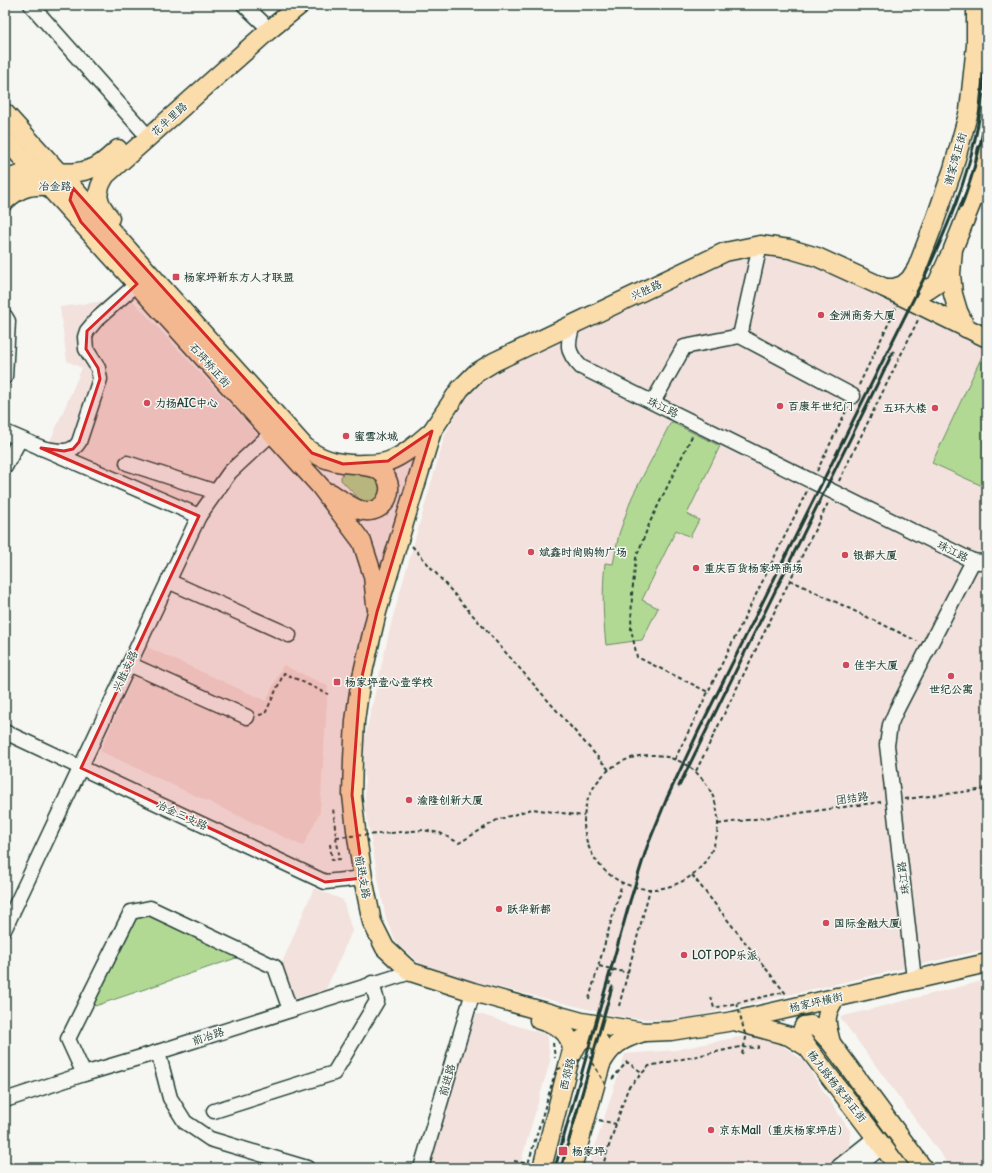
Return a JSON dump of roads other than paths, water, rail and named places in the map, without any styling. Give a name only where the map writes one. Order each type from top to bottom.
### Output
[{"type":"main road","name":"花半里路","points":[[132,254],[121,232],[99,202],[99,189],[104,169],[142,130],[262,22],[283,5]]},
{"type":"main road","name":"花半里路","points":[[104,169],[300,5]]},
{"type":"main road","name":"谢家湾正街","points":[[885,288],[894,288],[903,285],[910,279],[917,268],[953,169],[969,111],[976,45],[976,5]]},
{"type":"main road","name":"石坪桥正街","points":[[5,114],[33,144],[81,222],[320,486],[362,542],[373,576],[377,612]]},
{"type":"main road","points":[[7,141],[14,156],[8,191]]},
{"type":"main road","name":"石坪桥正街","points":[[7,141],[36,172],[54,180]]},
{"type":"main road","points":[[8,191],[36,172],[38,168],[38,158],[33,144]]},
{"type":"main road","points":[[917,268],[916,283],[920,287],[928,290],[937,284],[982,177],[987,150]]},
{"type":"main road","name":"花半里路","points":[[54,180],[95,167],[104,169]]},
{"type":"main road","name":"冶金路","points":[[8,191],[54,180],[73,188],[94,182],[104,169]]},
{"type":"main road","points":[[73,188],[70,195],[70,200],[81,222]]},
{"type":"main road","name":"石坪桥正街","points":[[73,188],[304,446],[312,453],[330,461],[373,464],[388,461],[412,448],[432,431]]},
{"type":"main road","name":"兴胜路","points":[[401,533],[432,431],[460,389],[476,373],[494,362],[725,252],[760,245],[790,249],[817,257],[902,296],[987,338]]},
{"type":"main road","points":[[953,249],[953,294],[958,311],[966,328]]},
{"type":"main road","points":[[320,486],[355,508],[366,512],[379,509],[384,505],[389,495],[386,477],[383,473],[373,468],[357,464]]},
{"type":"main road","name":"前进支路","points":[[401,533],[377,612],[360,685],[352,759],[352,795],[356,830],[363,878],[372,922],[385,948],[411,972],[473,992],[582,1022],[644,1032]]},
{"type":"main road","name":"杨家坪横街","points":[[644,1032],[671,1031],[734,1021],[987,963]]},
{"type":"main road","name":"西郊路","points":[[473,992],[492,1006],[562,1029],[571,1044],[572,1055],[536,1166]]},
{"type":"main road","name":"杨九路杨家坪正街","points":[[836,997],[828,1008],[826,1020],[831,1043],[923,1168]]},
{"type":"main road","name":"杨九路杨家坪正街","points":[[734,1021],[789,1036],[807,1047],[899,1168]]},
{"type":"main road","points":[[807,1047],[802,1039],[801,1032],[804,1026],[811,1025],[818,1029],[831,1043]]},
{"type":"main road","points":[[572,1168],[601,1064],[606,1054],[619,1042],[644,1032]]},
{"type":"main road","points":[[572,1055],[580,1040],[589,1037],[596,1039],[601,1046],[601,1064]]},
{"type":"street","points":[[31,5],[142,130]]},
{"type":"street","points":[[244,5],[262,22]]},
{"type":"street","points":[[740,336],[760,245]]},
{"type":"street","points":[[41,448],[64,451],[73,449],[79,442],[100,379],[98,368],[86,349],[85,337],[87,331],[97,319],[137,284]]},
{"type":"street","points":[[5,316],[8,321],[5,377]]},
{"type":"street","name":"珠江路","points":[[573,325],[568,343],[569,350],[573,359],[581,367],[973,561],[896,711],[890,725],[887,745],[914,979]]},
{"type":"street","points":[[653,402],[684,347],[740,336],[853,396]]},
{"type":"street","points":[[5,432],[199,516]]},
{"type":"street","name":"兴胜支路","points":[[5,928],[199,516],[230,472],[272,433]]},
{"type":"street","points":[[5,467],[20,439]]},
{"type":"street","points":[[127,463],[216,492]]},
{"type":"street","points":[[973,561],[987,561]]},
{"type":"street","points":[[168,581],[289,635]]},
{"type":"street","points":[[129,664],[247,717]]},
{"type":"street","name":"冶金三支路","points":[[5,732],[325,882],[363,878]]},
{"type":"street","points":[[84,1074],[68,1039],[131,912],[150,908],[275,967],[290,1010]]},
{"type":"street","name":"前冶路","points":[[5,1100],[372,983],[411,972]]},
{"type":"street","points":[[214,1111],[334,1073],[377,1002],[372,983]]},
{"type":"street","name":"前进路","points":[[421,1168],[473,992]]},
{"type":"street","points":[[158,1052],[170,1098],[185,1122],[210,1139],[307,1168]]},
{"type":"street","points":[[837,1168],[879,1141]]},
{"type":"street","points":[[856,1168],[879,1141]]},
{"type":"railway","points":[[555,1168],[630,901],[647,847],[667,798],[699,730],[923,280],[956,203],[967,171],[978,125],[984,80],[987,34]]},
{"type":"railway","points":[[961,207],[977,157],[987,106]]},
{"type":"railway","points":[[679,786],[893,352]]},
{"type":"railway","points":[[561,1168],[612,987]]},
{"type":"place","name":"杨家坪新东方人才联盟","points":[[176,277]]},
{"type":"place","name":"金洲商务大厦","points":[[821,315]]},
{"type":"place","name":"力扬AIC中心","points":[[147,403]]},
{"type":"place","name":"百康年世纪门","points":[[780,406]]},
{"type":"place","name":"五环大楼","points":[[935,408]]},
{"type":"place","name":"蜜雪冰城","points":[[346,436]]},
{"type":"place","name":"斌鑫时尚购物广场","points":[[531,552]]},
{"type":"place","name":"银都大厦","points":[[845,555]]},
{"type":"place","name":"重庆百货杨家坪商场","points":[[696,568]]},
{"type":"place","name":"佳宇大厦","points":[[846,665]]},
{"type":"place","name":"世纪公寓","points":[[951,676]]},
{"type":"place","name":"杨家坪壹心壹学校","points":[[337,682]]},
{"type":"place","name":"渝隆创新大厦","points":[[409,800]]},
{"type":"place","name":"跃华新都","points":[[499,909]]},
{"type":"place","name":"国际金融大厦","points":[[826,923]]},
{"type":"place","name":"LOT POP乐派","points":[[684,955]]},
{"type":"place","name":"京东Mall（重庆杨家坪店）","points":[[711,1130]]},
{"type":"place","name":"杨家坪","points":[[563,1151]]}]
